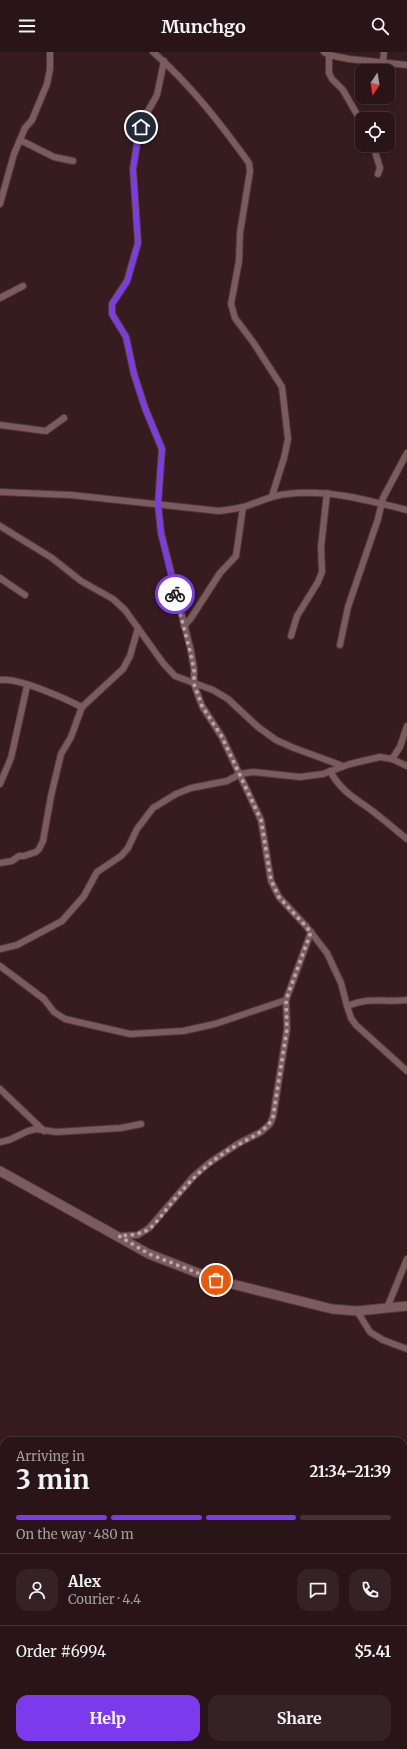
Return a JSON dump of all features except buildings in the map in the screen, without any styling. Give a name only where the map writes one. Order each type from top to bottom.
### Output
[{"type":"street","points":[[0,204],[14,154],[25,128],[32,120],[47,84],[50,69],[50,52]]},
{"type":"street","points":[[153,52],[184,81],[220,124],[248,163],[250,171],[240,233],[240,261],[231,304],[234,318],[253,342],[282,388],[288,439],[284,458],[272,496]]},
{"type":"street","points":[[383,61],[384,52]]},
{"type":"street","points":[[356,112],[343,90],[329,73],[331,54],[349,59],[383,61],[407,65]]},
{"type":"street","points":[[164,61],[158,91],[143,120],[133,169],[138,243],[127,282],[112,304],[111,309],[112,314],[126,337],[134,374],[145,408],[162,448],[158,504],[161,533],[194,669],[194,684],[202,706],[222,737],[261,820],[271,880],[279,897],[311,932],[327,953],[343,988],[351,1018],[356,1025],[407,1071]]},
{"type":"street","points":[[20,140],[54,157],[73,161]]},
{"type":"street","points":[[375,152],[380,168],[378,174]]},
{"type":"street","points":[[0,298],[23,286]]},
{"type":"street","points":[[0,425],[46,431],[64,418]]},
{"type":"street","points":[[340,644],[348,607],[383,498],[407,453]]},
{"type":"street","points":[[0,492],[71,495],[219,511],[243,507],[272,496],[326,493],[407,510]]},
{"type":"street","points":[[291,636],[297,616],[318,582],[322,572],[321,547],[326,493]]},
{"type":"street","points":[[184,626],[191,618],[220,573],[236,556],[243,507]]},
{"type":"street","points":[[0,526],[52,558],[81,581],[113,599],[125,610],[163,663],[175,676],[213,690],[228,699],[258,727],[276,740],[343,766]]},
{"type":"street","points":[[0,578],[24,595]]},
{"type":"street","points":[[0,863],[12,861],[19,856],[36,852],[41,845],[61,754],[70,737],[82,707],[123,669],[130,656],[138,628]]},
{"type":"street","points":[[0,680],[14,681],[64,698],[82,707]]},
{"type":"street","points":[[0,784],[10,758],[27,686]]},
{"type":"street","points":[[392,759],[400,747],[407,726]]},
{"type":"street","points":[[0,949],[17,945],[62,920],[84,896],[97,872],[121,856],[128,848],[137,829],[153,808],[176,794],[191,788],[227,781],[240,774],[262,772],[300,778],[380,757],[392,759],[407,766]]},
{"type":"street","points":[[330,771],[337,784],[346,793],[380,817],[407,839]]},
{"type":"street","points":[[119,1236],[138,1235],[149,1228],[194,1176],[209,1163],[239,1143],[261,1132],[270,1124],[273,1117],[284,1053],[287,1029],[286,1000],[311,932]]},
{"type":"street","points":[[0,966],[44,999],[54,1012],[65,1019],[130,1034],[183,1031],[216,1024],[286,1000]]},
{"type":"street","points":[[347,1006],[368,1000],[382,999],[393,1002],[407,1000]]},
{"type":"street","points":[[0,1089],[44,1131]]},
{"type":"street","points":[[0,1142],[36,1129],[56,1132],[121,1128],[141,1124]]},
{"type":"street","points":[[0,1171],[149,1254],[216,1280],[332,1309],[357,1311],[407,1306]]},
{"type":"street","points":[[387,1308],[407,1259]]},
{"type":"street","points":[[357,1311],[370,1332],[383,1340],[407,1349]]},
{"type":"way so far","points":[[175,594],[194,669],[194,684],[202,706],[222,737],[238,768],[245,787],[255,803],[261,820],[271,880],[279,897],[311,932],[286,1000],[287,1029],[284,1053],[273,1117],[270,1124],[261,1132],[239,1143],[209,1163],[194,1176],[149,1228],[138,1235],[119,1236],[149,1254],[216,1280]]},
{"type":"route","points":[[141,127],[133,169],[138,243],[127,282],[112,304],[111,309],[112,314],[126,337],[130,349],[134,374],[145,408],[162,448],[158,504],[161,533],[175,594]]}]
